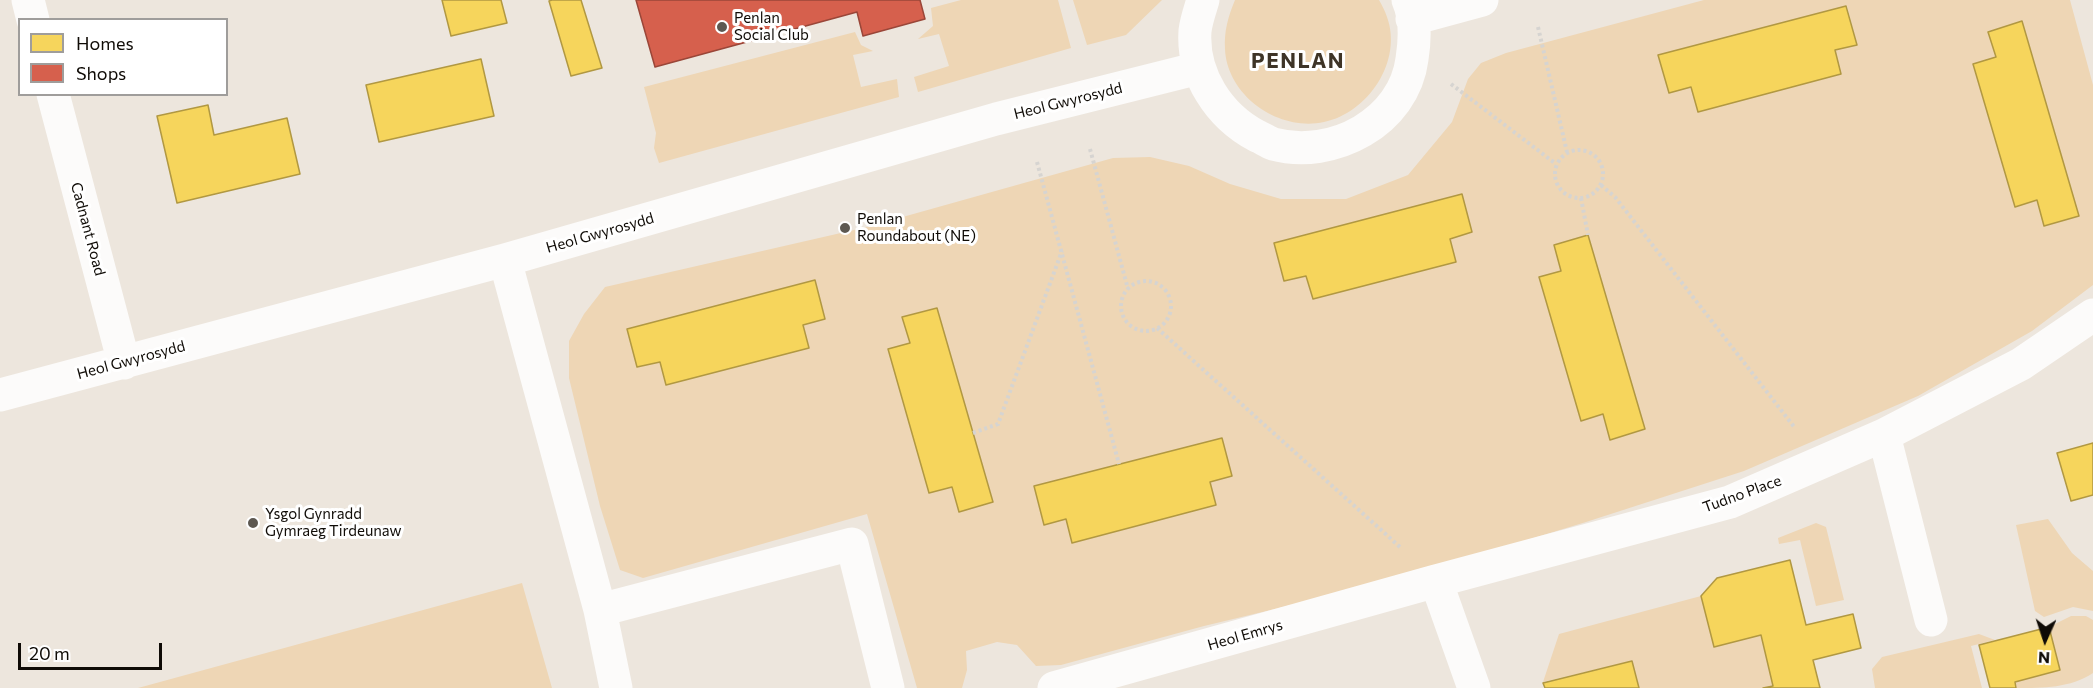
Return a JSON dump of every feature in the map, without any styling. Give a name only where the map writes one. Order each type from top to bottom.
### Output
[{"type":"street","points":[[28,0],[32,18]]},
{"type":"street","points":[[1203,0],[1195,32],[1199,68],[1215,101],[1240,127],[1272,144],[1309,148],[1345,141],[1377,122],[1398,98],[1411,69],[1415,37],[1410,9],[1482,0]]},
{"type":"street","name":"Heol Gwyrosydd","points":[[0,395],[505,260],[996,119],[1199,68]]},
{"type":"street","name":"Cadnant Road","points":[[54,96],[124,363]]},
{"type":"street","points":[[505,260],[600,610],[616,688]]},
{"type":"street","name":"Tudno Place","points":[[1430,583],[1730,502],[1884,435],[2021,364],[2093,315]]},
{"type":"street","points":[[1884,435],[1931,620]]},
{"type":"street","points":[[600,610],[852,544],[888,688]]},
{"type":"street","points":[[1430,583],[1474,688]]},
{"type":"street","name":"Heol Emrys","points":[[1054,688],[1430,583]]},
{"type":"path","points":[[1538,27],[1567,152]]},
{"type":"path","points":[[1451,84],[1556,164]]},
{"type":"path","points":[[1090,149],[1128,289]]},
{"type":"path","points":[[1582,149],[1590,152],[1596,157],[1603,170],[1601,185],[1590,195],[1573,198],[1559,188],[1554,173],[1556,164],[1567,152],[1582,149]]},
{"type":"path","points":[[1037,162],[1119,464]]},
{"type":"path","points":[[1601,185],[1615,197],[1800,434]]},
{"type":"path","points":[[1581,198],[1588,235]]},
{"type":"path","points":[[973,433],[998,424],[1062,250]]},
{"type":"path","points":[[1150,281],[1163,288],[1168,295],[1171,309],[1168,317],[1157,328],[1149,331],[1140,330],[1126,321],[1121,304],[1128,289],[1135,284],[1150,281]]},
{"type":"path","points":[[1157,328],[1413,559],[1430,583]]},
{"type":"shaded area","points":[[961,0],[1058,0],[1071,48],[918,92],[914,77],[949,66],[939,34],[918,39],[933,26],[931,8]]},
{"type":"shaded area","points":[[1073,0],[1162,0],[1126,35],[1087,45]]},
{"type":"shaded area","points":[[1235,0],[1379,0],[1387,17],[1391,34],[1386,67],[1378,83],[1355,108],[1340,117],[1307,124],[1273,116],[1258,107],[1245,95],[1235,82],[1228,66],[1225,36],[1228,18]]},
{"type":"shaded area","points":[[1704,0],[2070,0],[2093,85],[2093,285],[2032,331],[1918,396],[1744,471],[1396,580],[1204,626],[1061,665],[1036,666],[1017,645],[997,642],[966,651],[967,670],[962,688],[917,688],[867,514],[643,578],[620,570],[600,506],[569,378],[569,341],[584,314],[605,287],[867,227],[1113,158],[1150,157],[1189,166],[1230,184],[1281,199],[1346,199],[1408,175],[1452,122],[1468,79],[1481,63],[1506,53]],"holes":[[[1847,6],[1857,44],[1835,50],[1841,74],[1698,111],[1691,87],[1669,93],[1659,55]],[[2022,22],[2079,216],[2045,226],[2037,200],[2015,207],[1973,64],[1996,57],[1988,32]],[[1462,195],[1472,232],[1450,239],[1456,262],[1313,299],[1306,276],[1284,281],[1274,243]],[[1588,235],[1645,429],[1611,440],[1603,414],[1581,420],[1539,277],[1561,271],[1554,245]],[[815,281],[825,318],[803,325],[809,348],[666,385],[660,362],[637,367],[627,329]],[[936,308],[993,501],[959,512],[952,487],[929,492],[888,349],[910,343],[902,317]],[[1222,438],[1210,482],[1216,505],[1073,543],[1066,519],[1044,525],[1034,486]]]},
{"type":"shaded area","points":[[855,32],[861,45],[873,51],[853,55],[861,87],[897,79],[899,97],[659,163],[654,148],[656,133],[644,87]]},
{"type":"shaded area","points":[[2048,519],[2072,553],[2093,571],[2093,611],[2073,607],[2044,617],[2035,611],[2016,525]]},
{"type":"shaded area","points":[[1816,523],[1826,527],[1844,600],[1816,606],[1800,540],[1779,544],[1778,538]]},
{"type":"shaded area","points":[[522,583],[552,688],[138,688]]},
{"type":"shaded area","points":[[1701,596],[1714,646],[1761,635],[1773,686],[1763,688],[1639,688],[1632,661],[1543,682],[1559,634]]},
{"type":"shaded area","points":[[2071,616],[2086,616],[2093,620],[2093,673],[2066,684],[2016,688],[2015,682],[2060,670],[2049,627]]},
{"type":"shaded area","points":[[1979,634],[1995,640],[1971,646],[1982,688],[1875,688],[1872,669],[1882,657]]},
{"type":"building: Homes","points":[[442,0],[501,0],[507,23],[451,36]]},
{"type":"building: Homes","points":[[581,0],[602,68],[571,76],[549,1]]},
{"type":"building: Homes","points":[[1846,6],[1857,45],[1835,50],[1841,74],[1698,112],[1691,87],[1669,93],[1658,55]]},
{"type":"building: Homes","points":[[2022,21],[2079,216],[2044,226],[2037,200],[2015,207],[1973,64],[1996,57],[1988,32]]},
{"type":"building: Homes","points":[[481,59],[494,116],[379,142],[366,85]]},
{"type":"building: Homes","points":[[208,105],[214,135],[287,118],[300,174],[177,203],[157,116]]},
{"type":"building: Homes","points":[[1462,194],[1472,232],[1450,239],[1456,262],[1313,299],[1306,276],[1284,281],[1274,243]]},
{"type":"building: Homes","points":[[1588,235],[1645,429],[1610,440],[1603,414],[1581,421],[1539,277],[1561,271],[1554,245]]},
{"type":"building: Homes","points":[[815,280],[825,319],[803,325],[809,348],[666,385],[660,362],[637,367],[627,329]]},
{"type":"building: Homes","points":[[937,308],[993,502],[959,512],[952,487],[929,493],[888,349],[910,343],[902,317]]},
{"type":"building: Homes","points":[[1222,438],[1232,476],[1210,482],[1216,505],[1072,543],[1066,519],[1044,525],[1034,486]]},
{"type":"building: Homes","points":[[2093,443],[2093,495],[2071,501],[2057,453]]},
{"type":"building: Homes","points":[[1790,560],[1806,625],[1853,614],[1861,648],[1813,660],[1820,688],[1763,688],[1773,686],[1761,635],[1714,647],[1701,596],[1717,578]]},
{"type":"building: Homes","points":[[2049,627],[2060,670],[2015,682],[2016,688],[1990,688],[1979,645]]},
{"type":"building: Homes","points":[[1632,661],[1639,688],[1545,688],[1543,683]]},
{"type":"building: Shops","name":"Penlan Social Club","points":[[636,0],[920,0],[925,19],[863,36],[857,12],[655,67]]},
{"type":"place","name":"Penlan Social Club","points":[[722,27]]},
{"type":"place","name":"Penlan Roundabout (NE)","points":[[845,228]]},
{"type":"place","name":"Ysgol Gynradd Gymraeg Tirdeunaw","points":[[253,523]]},
{"type":"district","name":"PENLAN","points":[[1298,61]]}]
